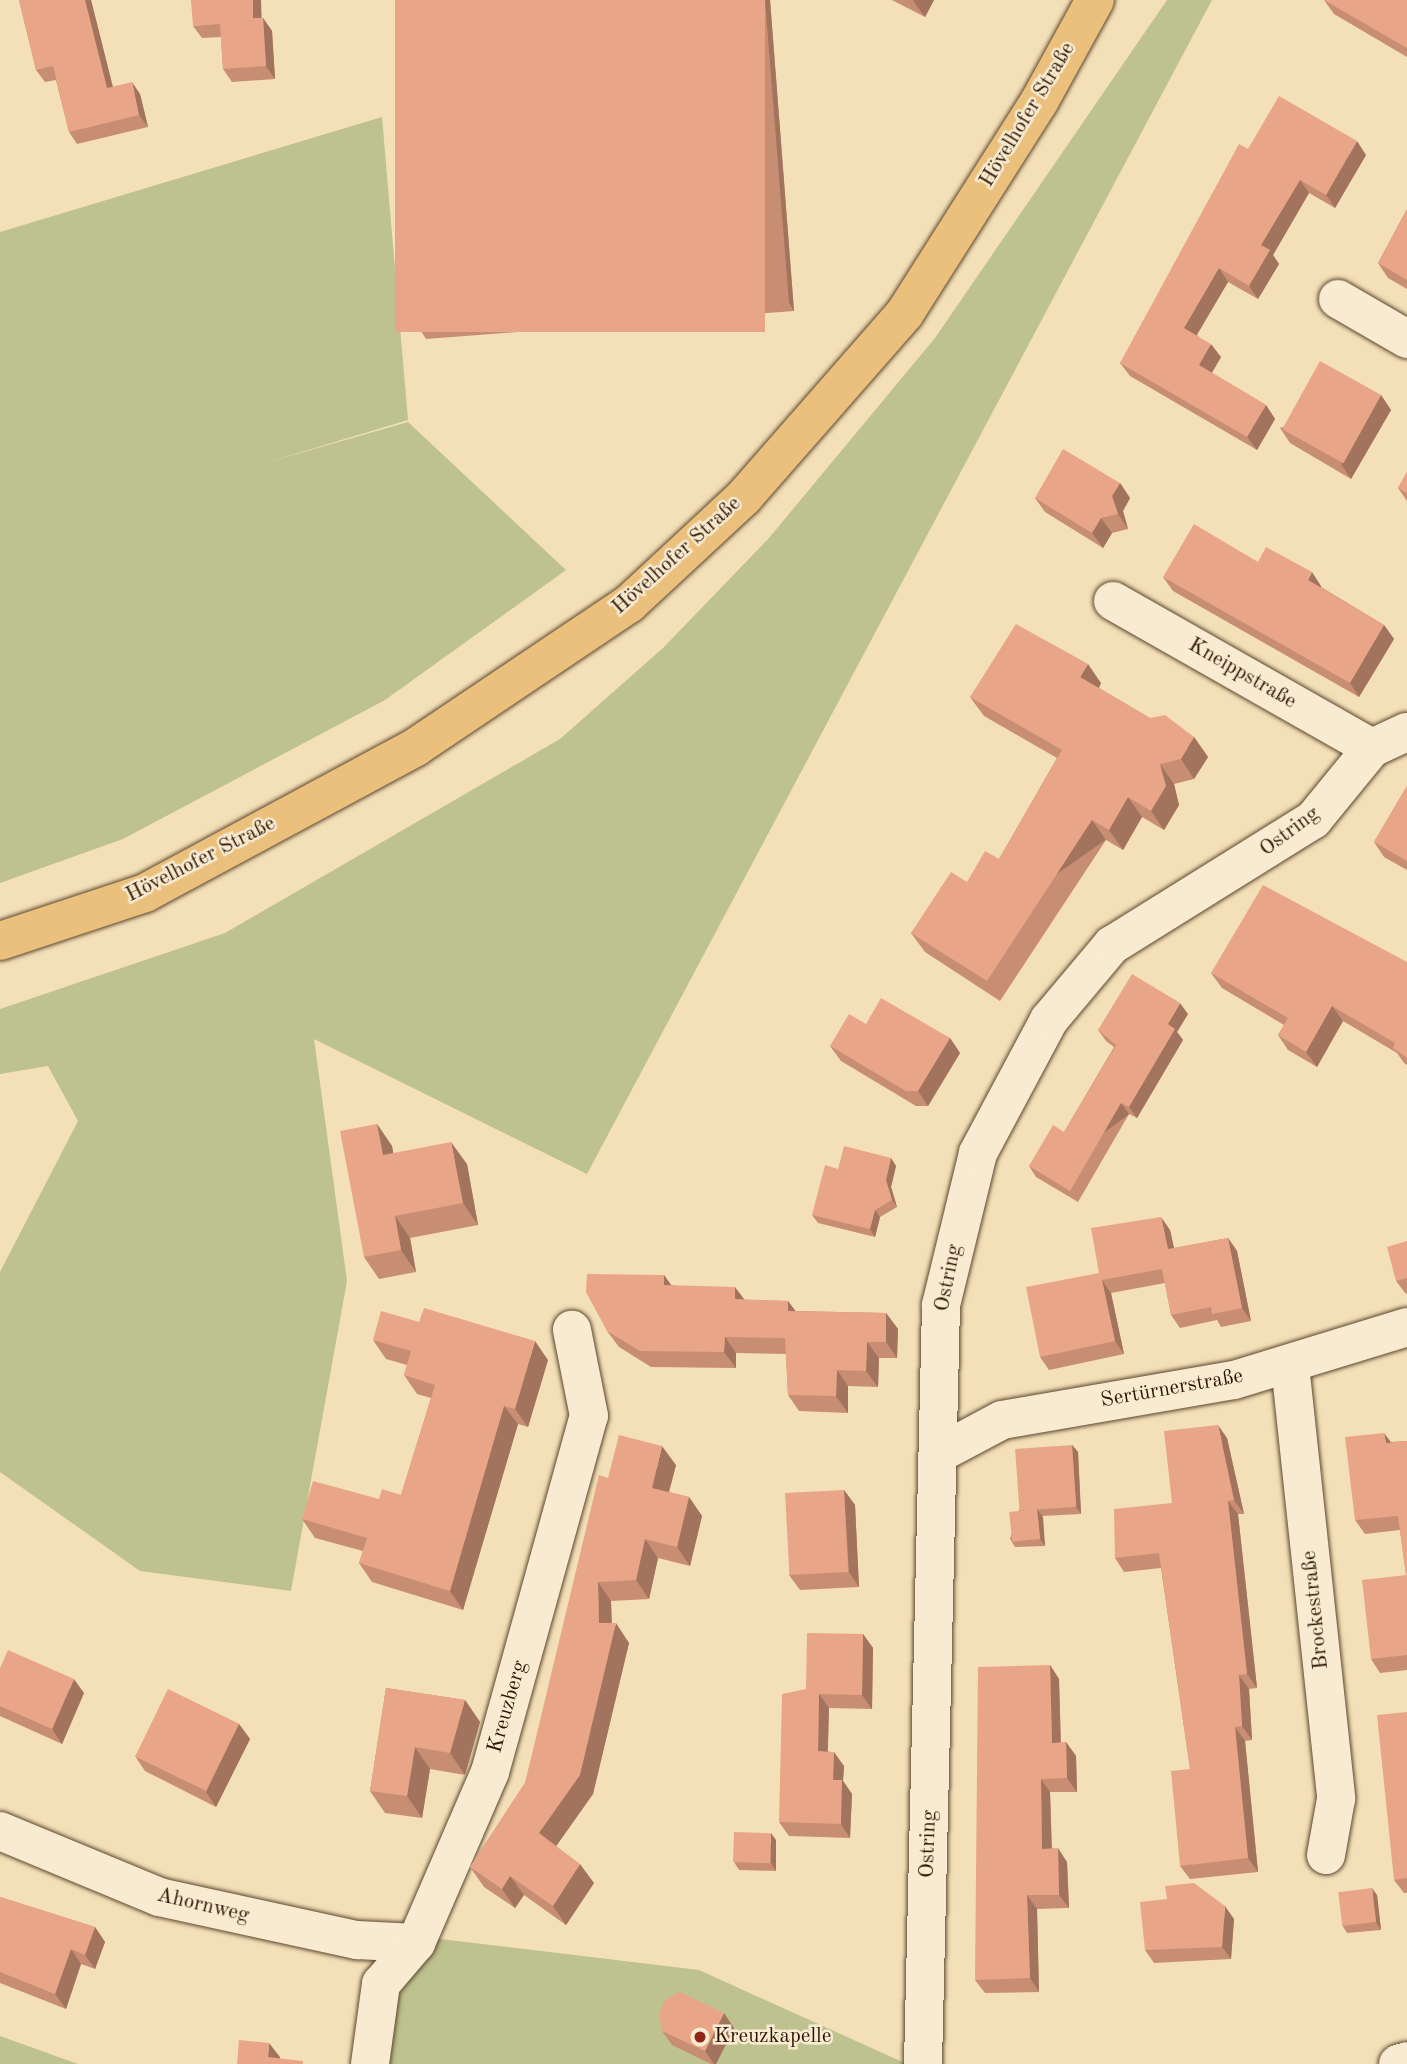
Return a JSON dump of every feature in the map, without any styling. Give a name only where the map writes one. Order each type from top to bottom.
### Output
[{"type":"main road","name":"Hövelhofer Straße","points":[[0,941],[145,893],[416,747],[629,604],[744,497],[905,313],[1039,102],[1095,0]]},
{"type":"street","points":[[1338,299],[1407,339]]},
{"type":"street","name":"Kneippstraße","points":[[1113,601],[1372,748]]},
{"type":"street","name":"Ostring","points":[[923,2064],[940,1453],[941,1305],[978,1153],[1049,1020],[1112,945],[1313,820],[1372,748],[1407,732]]},
{"type":"street","name":"Sertürnerstraße","points":[[940,1453],[1002,1420],[1290,1365],[1407,1326]]},
{"type":"street","name":"Kreuzberg","points":[[370,2064],[381,1984],[416,1943],[490,1772],[589,1416],[572,1330]]},
{"type":"street","name":"Brockestraße","points":[[1290,1365],[1336,1799],[1326,1855]]},
{"type":"street","name":"Ahornweg","points":[[0,1831],[159,1897],[357,1940],[416,1943]]},
{"type":"street","points":[[1398,2064],[1407,2061]]},
{"type":"green space","points":[[1167,0],[1212,0],[587,1174],[314,1039],[347,1281],[291,1591],[140,1571],[0,1472],[0,1272],[78,1121],[48,1066],[0,1074],[0,1009],[225,933],[560,739],[663,648],[769,538],[935,338]]},
{"type":"green space","points":[[382,117],[408,420],[265,463],[408,422],[566,570],[385,700],[123,839],[0,883],[0,232]]},
{"type":"green space","points":[[432,1938],[699,1970],[907,2064],[379,2064],[382,2024]]},
{"type":"green space","points":[[0,2036],[78,2064],[0,2064]]},
{"type":"building","points":[[19,0],[85,0],[107,88],[132,82],[139,115],[69,132],[53,66],[36,70]]},
{"type":"building","points":[[191,0],[253,0],[253,18],[263,18],[266,66],[223,69],[220,24],[193,26]]},
{"type":"building","points":[[395,0],[765,0],[765,332],[395,332]]},
{"type":"building","points":[[1324,0],[1407,0],[1407,48]]},
{"type":"building","points":[[1279,96],[1357,141],[1326,195],[1300,180],[1261,245],[1270,250],[1249,286],[1219,268],[1184,328],[1211,344],[1199,365],[1266,405],[1247,437],[1120,363],[1239,144],[1248,149]]},
{"type":"building","points":[[1407,209],[1407,280],[1378,263]]},
{"type":"building","points":[[1320,361],[1381,395],[1343,463],[1282,429]]},
{"type":"building","points":[[1063,449],[1120,483],[1112,496],[1118,514],[1101,518],[1092,533],[1035,498]]},
{"type":"building","points":[[1407,472],[1407,493],[1398,488]]},
{"type":"building","points":[[1194,524],[1258,562],[1266,547],[1312,572],[1308,580],[1384,625],[1350,683],[1163,577]]},
{"type":"building","points":[[1016,624],[1088,664],[1080,677],[1150,718],[1165,715],[1194,737],[1181,759],[1160,764],[1166,786],[1151,811],[1128,797],[1109,830],[1092,820],[987,981],[911,933],[951,872],[967,882],[985,851],[999,859],[1062,750],[970,697]]},
{"type":"building","points":[[1407,786],[1407,861],[1374,842]]},
{"type":"building","points":[[1263,885],[1407,962],[1407,1058],[1393,1048],[1395,1043],[1332,1006],[1306,1052],[1278,1035],[1288,1018],[1211,973]]},
{"type":"building","points":[[1132,974],[1180,1003],[1168,1024],[1175,1029],[1129,1107],[1121,1103],[1070,1191],[1029,1166],[1053,1125],[1064,1132],[1116,1045],[1098,1030]]},
{"type":"building","points":[[881,998],[950,1038],[918,1091],[906,1091],[830,1046],[849,1014],[866,1024]]},
{"type":"building","points":[[377,1124],[383,1155],[451,1142],[463,1203],[395,1216],[401,1250],[364,1257],[340,1131]]},
{"type":"building","points":[[844,1146],[891,1158],[886,1180],[892,1200],[875,1210],[870,1229],[812,1215],[825,1165],[838,1169]]},
{"type":"building","points":[[1161,1217],[1168,1249],[1228,1238],[1242,1308],[1212,1314],[1211,1307],[1171,1315],[1162,1269],[1102,1280],[1115,1341],[1040,1357],[1026,1287],[1099,1273],[1091,1228]]},
{"type":"building","points":[[1407,1241],[1407,1278],[1396,1281],[1387,1247]]},
{"type":"building","points":[[587,1274],[664,1275],[664,1285],[735,1287],[735,1299],[788,1301],[788,1311],[886,1313],[886,1342],[867,1342],[866,1371],[837,1370],[836,1396],[788,1395],[785,1338],[725,1337],[724,1352],[640,1351],[607,1331],[586,1292]]},
{"type":"building","points":[[424,1308],[535,1341],[515,1409],[504,1406],[450,1591],[359,1563],[367,1538],[302,1519],[313,1481],[379,1499],[382,1489],[401,1495],[435,1385],[404,1375],[411,1351],[373,1340],[381,1311],[419,1322]]},
{"type":"building","points":[[1218,1425],[1234,1500],[1228,1501],[1247,1674],[1239,1675],[1242,1726],[1235,1727],[1248,1858],[1180,1866],[1171,1771],[1190,1769],[1159,1553],[1115,1558],[1114,1509],[1172,1503],[1164,1431]]},
{"type":"building","points":[[1384,1433],[1386,1443],[1407,1441],[1407,1655],[1371,1659],[1362,1580],[1406,1575],[1398,1516],[1355,1520],[1345,1437]]},
{"type":"building","points":[[619,1435],[662,1446],[652,1488],[689,1497],[677,1547],[645,1539],[636,1580],[598,1582],[599,1623],[616,1623],[580,1775],[539,1833],[580,1864],[553,1906],[510,1876],[502,1889],[470,1867],[525,1783],[599,1475],[608,1478]]},
{"type":"building","points":[[1072,1445],[1076,1507],[1019,1511],[1015,1449]]},
{"type":"building","points":[[844,1490],[848,1572],[789,1575],[785,1493]]},
{"type":"building","points":[[1037,1509],[1040,1539],[1012,1542],[1009,1512]]},
{"type":"building","points":[[807,1633],[863,1634],[862,1695],[819,1694],[818,1751],[834,1752],[833,1780],[842,1780],[841,1824],[779,1822],[782,1694],[806,1689]]},
{"type":"building","points":[[8,1650],[74,1679],[52,1729],[0,1706],[0,1668]]},
{"type":"building","points":[[1050,1665],[1052,1743],[1066,1742],[1067,1778],[1041,1779],[1042,1849],[1058,1848],[1059,1895],[1027,1895],[1030,1978],[975,1980],[978,1667]]},
{"type":"building","points":[[386,1688],[465,1700],[450,1753],[415,1747],[407,1796],[370,1791]]},
{"type":"building","points":[[168,1689],[239,1724],[206,1791],[135,1756]]},
{"type":"building","points":[[1407,1712],[1407,1878],[1394,1880],[1377,1715]]},
{"type":"building","points":[[734,1832],[771,1833],[770,1863],[733,1862]]},
{"type":"building","points":[[1194,1883],[1225,1906],[1222,1947],[1145,1950],[1140,1902],[1167,1899],[1165,1886]]},
{"type":"building","points":[[1372,1888],[1376,1922],[1342,1926],[1338,1892]]},
{"type":"building","points":[[0,1897],[95,1927],[85,1955],[71,1949],[55,1994],[0,1972]]},
{"type":"building","points":[[680,1992],[724,2013],[705,2051],[662,2031],[659,2014],[665,2000]]},
{"type":"building","points":[[239,2040],[269,2043],[268,2057],[303,2061],[303,2064],[237,2064]]},
{"type":"place","name":"Kreuzkapelle","points":[[700,2037]]}]
